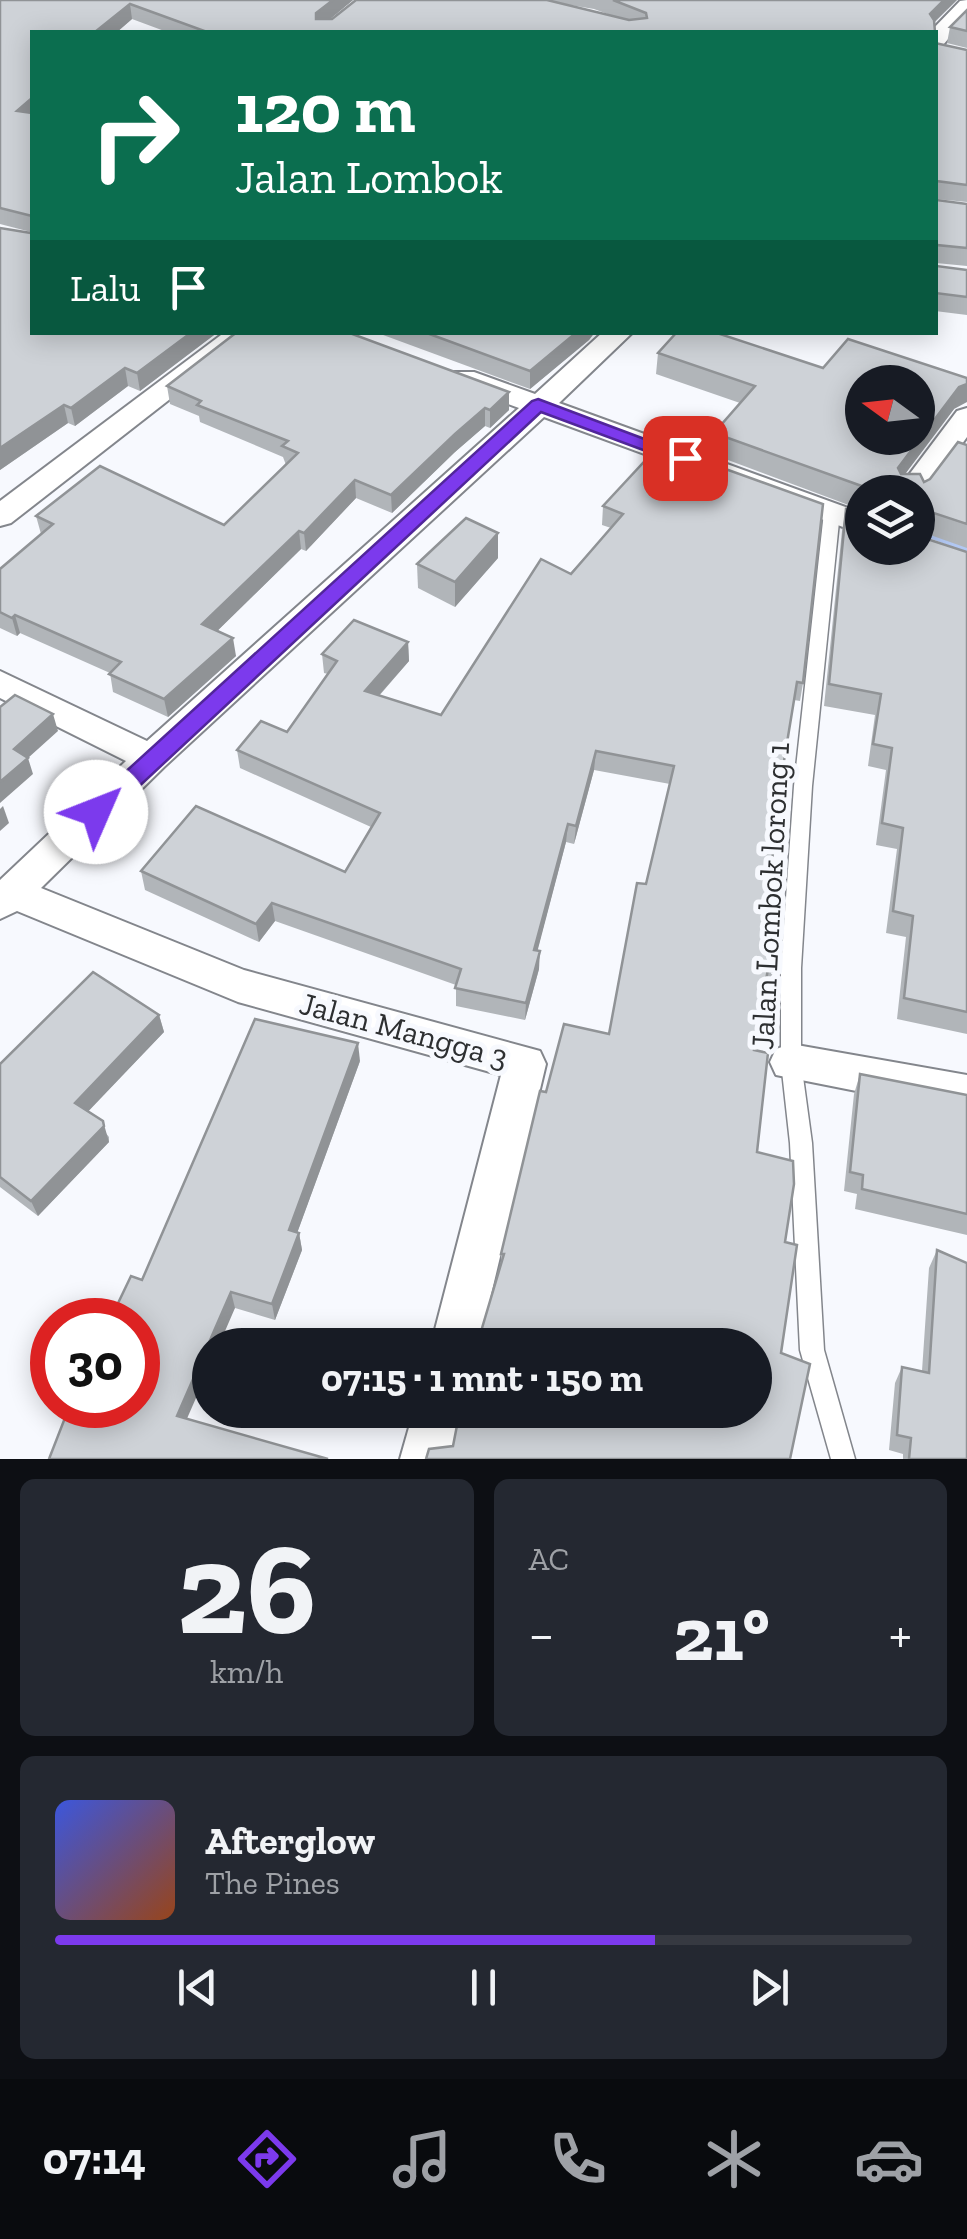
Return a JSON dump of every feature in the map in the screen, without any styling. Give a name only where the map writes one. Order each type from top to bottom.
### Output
[{"type":"street","points":[[940,49],[967,5]]},
{"type":"street","points":[[0,516],[239,335]]},
{"type":"street","points":[[6,899],[152,758],[617,335]]},
{"type":"street","points":[[446,372],[845,517]]},
{"type":"street","points":[[924,475],[967,416]]},
{"type":"street","points":[[0,683],[152,758]]},
{"type":"street","name":"Jalan Mangga 3","points":[[6,899],[238,985],[525,1064],[459,1328]]},
{"type":"street","points":[[792,1062],[967,1094]]},
{"type":"street","points":[[425,1459],[433,1428]]},
{"type":"lane","name":"Jalan Lombok lorong 1","points":[[832,512],[803,786],[791,968],[792,1062],[801,1143],[812,1350],[843,1459]]},
{"type":"building","points":[[0,0],[333,0],[316,13],[316,19],[332,19],[356,0],[547,0],[629,20],[647,18],[646,13],[613,0],[944,0],[930,14],[935,30],[202,30],[130,4],[98,30],[30,30],[30,100],[17,111],[30,113],[30,216],[0,208]]},
{"type":"building","points":[[967,10],[967,31],[950,27]]},
{"type":"building","points":[[938,44],[967,50],[967,185],[938,181]]},
{"type":"building","points":[[938,200],[967,204],[967,248],[938,245]]},
{"type":"building","points":[[0,228],[30,233],[30,335],[188,335],[137,373],[125,368],[71,408],[64,405],[0,448]]},
{"type":"building","points":[[938,266],[967,270],[967,297],[938,293]]},
{"type":"building","points":[[233,335],[355,335],[509,392],[455,434],[391,495],[355,480],[304,533],[299,531],[202,624],[233,638],[164,699],[109,674],[121,662],[0,612],[0,569],[53,524],[36,516],[100,466],[224,525],[298,453],[282,446],[288,441],[197,405],[201,401],[167,386]]},
{"type":"building","points":[[432,335],[573,335],[530,371]]},
{"type":"building","points":[[674,335],[723,335],[823,368],[848,339],[927,365],[845,365],[845,455],[908,455],[898,468],[901,474],[920,475],[845,475],[845,480],[714,433],[755,386],[658,353]]},
{"type":"building","points":[[935,368],[967,378],[967,384],[959,387],[935,419]]},
{"type":"building","points":[[958,442],[967,445],[967,524],[935,513],[933,475]]},
{"type":"building","points":[[655,450],[691,463],[695,458],[823,504],[803,683],[797,682],[770,846],[774,847],[764,908],[782,911],[775,964],[769,963],[754,1050],[768,1053],[757,1152],[793,1161],[794,1184],[785,1242],[797,1245],[781,1353],[810,1364],[790,1459],[426,1459],[429,1449],[453,1446],[456,1428],[772,1428],[772,1328],[482,1328],[504,1254],[540,1091],[546,1092],[564,1024],[609,1034],[637,883],[646,884],[674,766],[596,751],[576,826],[568,824],[534,950],[540,951],[526,1003],[455,988],[461,969],[272,903],[256,924],[141,871],[196,806],[345,872],[380,813],[237,750],[261,721],[287,732],[337,661],[322,654],[354,620],[408,642],[365,691],[441,715],[541,559],[571,574],[623,514],[603,506]]},
{"type":"building","points":[[466,518],[498,533],[455,582],[417,564]]},
{"type":"building","points":[[845,519],[845,565],[935,565],[935,542],[967,552],[967,1012],[904,998],[913,916],[893,911],[903,828],[882,823],[892,748],[873,744],[881,694],[829,684]]},
{"type":"building","points":[[15,695],[53,714],[14,749],[28,758],[0,782],[0,707]]},
{"type":"building","points":[[93,972],[159,1015],[75,1103],[103,1121],[104,1126],[31,1201],[0,1177],[0,1064]]},
{"type":"building","points":[[255,1019],[358,1043],[289,1230],[299,1233],[272,1304],[231,1292],[215,1328],[192,1328],[192,1382],[177,1416],[192,1420],[192,1428],[219,1428],[328,1459],[49,1459],[61,1428],[160,1428],[160,1298],[120,1298],[131,1276],[142,1280]]},
{"type":"building","points":[[860,1074],[967,1095],[967,1214],[862,1189],[863,1175],[850,1172]]},
{"type":"building","points":[[937,1250],[967,1263],[967,1459],[909,1459],[911,1438],[897,1435],[902,1367],[929,1373]]},
{"type":"waterway","points":[[935,536],[967,548]]},
{"type":"route","points":[[96,812],[538,404],[685,458]]}]
